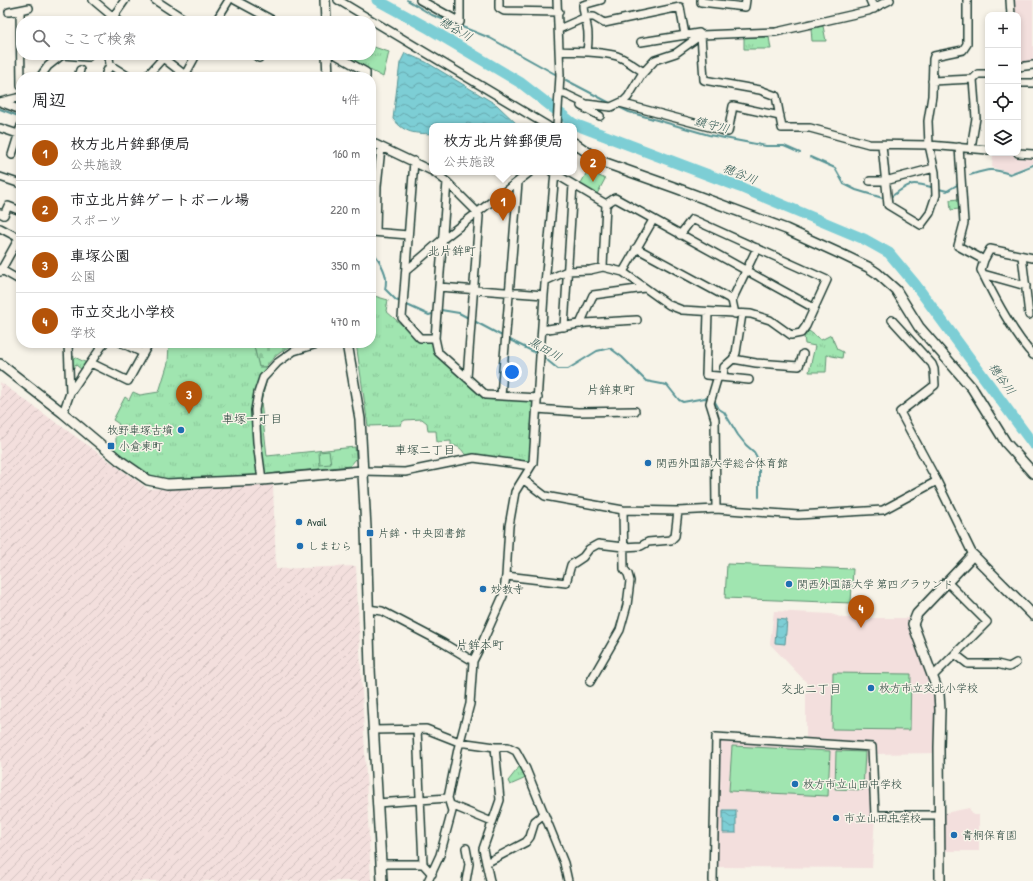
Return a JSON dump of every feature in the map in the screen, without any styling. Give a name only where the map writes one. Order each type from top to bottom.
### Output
[{"type":"street","points":[[93,0],[111,16]]},
{"type":"street","points":[[117,16],[125,0]]},
{"type":"street","points":[[155,0],[179,16]]},
{"type":"street","points":[[219,16],[229,0]]},
{"type":"street","points":[[235,0],[265,16]]},
{"type":"street","points":[[325,0],[326,16]]},
{"type":"street","points":[[338,0],[365,16]]},
{"type":"street","points":[[420,0],[460,22],[460,0]]},
{"type":"street","points":[[499,0],[499,8],[504,11],[558,12]]},
{"type":"street","points":[[557,0],[560,51],[557,123]]},
{"type":"street","points":[[588,52],[588,29],[583,12],[583,5],[601,0]]},
{"type":"street","points":[[701,0],[701,2],[745,7],[746,0]]},
{"type":"street","points":[[870,0],[874,10]]},
{"type":"street","points":[[641,42],[698,33],[700,35],[776,32],[874,10],[890,0]]},
{"type":"street","points":[[882,145],[888,205],[921,225],[930,213],[936,195],[934,168],[929,145],[928,121],[932,96],[933,59],[934,56],[964,50],[967,44],[967,0]]},
{"type":"street","points":[[1010,0],[1011,12]]},
{"type":"street","points":[[559,29],[586,18],[594,17],[604,23],[680,7],[685,35]]},
{"type":"street","points":[[9,12],[29,8]]},
{"type":"street","points":[[20,10],[20,16]]},
{"type":"street","points":[[376,23],[543,123]]},
{"type":"street","points":[[559,96],[565,94],[586,104],[611,107],[628,97],[644,72],[655,60],[676,53],[700,35]]},
{"type":"street","points":[[700,35],[704,80],[760,90],[776,96],[782,128],[810,128],[869,144],[929,145],[985,150]]},
{"type":"street","points":[[560,51],[588,52],[616,56],[644,72]]},
{"type":"street","points":[[20,60],[21,72]]},
{"type":"street","points":[[44,72],[56,60]]},
{"type":"street","points":[[106,72],[110,65],[109,60]]},
{"type":"street","points":[[150,72],[158,60]]},
{"type":"street","points":[[166,60],[181,72]]},
{"type":"street","points":[[188,72],[194,60]]},
{"type":"street","points":[[327,60],[328,72]]},
{"type":"street","points":[[345,60],[366,72]]},
{"type":"street","points":[[110,65],[121,72]]},
{"type":"street","points":[[1021,67],[1033,65]]},
{"type":"street","points":[[932,81],[972,79],[978,74],[985,74]]},
{"type":"street","points":[[971,148],[976,118],[972,79]]},
{"type":"street","points":[[1021,84],[1033,83]]},
{"type":"street","points":[[559,96],[600,116]]},
{"type":"street","points":[[0,102],[16,98]]},
{"type":"street","points":[[0,102],[16,108]]},
{"type":"street","points":[[620,103],[728,132],[733,106],[780,116]]},
{"type":"street","points":[[0,128],[16,134]]},
{"type":"street","points":[[12,155],[16,145]]},
{"type":"street","points":[[376,145],[429,169]]},
{"type":"street","points":[[577,145],[600,161],[786,229],[868,267],[877,273],[896,290],[918,327],[972,388],[1006,443],[1033,473]]},
{"type":"street","points":[[959,147],[964,223],[958,246],[984,260]]},
{"type":"street","points":[[376,174],[381,148]]},
{"type":"street","points":[[1021,153],[1033,154]]},
{"type":"street","points":[[414,161],[402,318],[420,338],[435,338]]},
{"type":"street","points":[[870,181],[885,181],[934,168]]},
{"type":"street","points":[[438,175],[478,213],[479,216],[467,378]]},
{"type":"street","points":[[406,270],[443,239],[526,175]]},
{"type":"street","points":[[431,879],[440,855],[452,811],[450,801],[459,742],[470,704],[473,661],[503,596],[506,576],[509,526],[515,492],[524,480],[533,463],[554,175]]},
{"type":"street","points":[[557,175],[606,204]]},
{"type":"street","points":[[0,177],[16,182]]},
{"type":"street","points":[[447,182],[435,338],[438,352],[486,395],[538,398]]},
{"type":"street","points":[[501,396],[518,182]]},
{"type":"street","points":[[564,327],[573,185]]},
{"type":"street","points":[[606,204],[615,198],[814,308]]},
{"type":"street","points":[[603,267],[606,204]]},
{"type":"street","points":[[0,213],[4,215],[8,206],[16,209]]},
{"type":"street","points":[[545,281],[567,271],[590,270],[603,267],[623,272],[669,305],[682,310],[751,314],[770,320],[792,335],[801,333],[806,326],[827,280],[692,219],[680,235]]},
{"type":"street","points":[[623,272],[653,220]]},
{"type":"street","points":[[0,228],[16,236]]},
{"type":"street","points":[[376,232],[408,235]]},
{"type":"street","points":[[16,243],[0,271],[16,277]]},
{"type":"street","points":[[636,248],[732,300],[739,314],[736,353],[733,359],[724,367],[711,400],[715,419],[716,509]]},
{"type":"street","points":[[732,300],[758,248]]},
{"type":"street","points":[[1031,350],[1016,332],[981,270],[990,249],[1033,258]]},
{"type":"street","points":[[1022,256],[1028,315]]},
{"type":"street","points":[[983,274],[1026,286]]},
{"type":"street","points":[[439,287],[544,295]]},
{"type":"street","points":[[580,324],[593,295],[645,288]]},
{"type":"street","points":[[708,312],[706,375],[749,380]]},
{"type":"street","points":[[542,330],[580,324],[637,320]]},
{"type":"street","points":[[892,320],[932,364],[934,369],[935,385],[900,412],[937,481],[972,555],[1033,615]]},
{"type":"street","points":[[68,348],[70,393]]},
{"type":"street","points":[[63,413],[70,393],[101,348]]},
{"type":"street","points":[[132,348],[143,353]]},
{"type":"street","points":[[91,363],[128,381],[146,348]]},
{"type":"street","points":[[262,480],[256,442],[255,410],[258,393],[263,378],[277,364],[294,351],[304,348]]},
{"type":"street","points":[[348,348],[360,419],[377,803],[382,881]]},
{"type":"street","points":[[733,359],[756,363],[799,366],[803,354]]},
{"type":"street","points":[[0,364],[63,413],[119,460],[148,480],[167,484],[262,480],[362,471],[405,472],[474,458],[531,466]]},
{"type":"street","points":[[537,409],[578,412],[635,412]]},
{"type":"street","points":[[524,480],[545,496],[623,510],[678,511],[716,509],[798,515],[883,510],[937,481]]},
{"type":"street","points":[[590,682],[620,630],[627,605],[630,581],[628,574],[624,569],[623,510]]},
{"type":"street","points":[[506,576],[566,583],[571,565],[583,557],[589,549],[598,544],[623,547],[641,546],[648,542],[671,540],[675,536],[678,511]]},
{"type":"street","points":[[940,881],[938,747],[940,710],[939,694],[913,624],[917,614],[972,555]]},
{"type":"street","points":[[932,677],[987,622],[947,582]]},
{"type":"street","points":[[368,609],[382,611],[473,661]]},
{"type":"street","points":[[955,654],[968,664],[997,664],[1009,667],[1016,663]]},
{"type":"street","points":[[417,729],[423,864],[431,879]]},
{"type":"street","points":[[374,730],[426,729],[459,742],[495,747],[508,747],[516,751],[526,769],[564,863],[568,881]]},
{"type":"street","points":[[713,881],[716,737],[872,747],[875,815],[939,815]]},
{"type":"street","points":[[490,881],[483,849],[500,800],[495,747]]},
{"type":"street","points":[[377,803],[420,799],[450,801],[492,822]]},
{"type":"street","points":[[486,863],[526,842],[530,837],[536,821],[544,814]]},
{"type":"street","points":[[466,848],[469,864],[466,881]]},
{"type":"street","points":[[381,864],[423,864]]},
{"type":"shaded area","points":[[1010,0],[1033,0],[1033,65],[1021,67],[1021,12],[1011,12]]},
{"type":"shaded area","points":[[993,156],[1033,156],[1033,163],[1012,172],[1007,172],[992,167]]},
{"type":"shaded area","points":[[0,382],[148,489],[273,485],[276,569],[356,566],[371,881],[0,881]]},
{"type":"shaded area","points":[[774,611],[831,614],[843,618],[916,618],[939,694],[939,753],[873,754],[875,815],[872,868],[714,867],[716,737],[806,742],[806,682],[770,644]]},
{"type":"shaded area","points":[[969,808],[973,815],[979,815],[979,851],[944,851],[945,813]]},
{"type":"green space","points":[[823,26],[826,41],[812,41],[811,29]]},
{"type":"green space","points":[[744,37],[769,37],[771,49],[744,49]]},
{"type":"green space","points":[[376,48],[389,52],[383,77],[351,60],[376,60]]},
{"type":"green space","points":[[588,170],[605,179],[597,194],[580,185]]},
{"type":"green space","points":[[958,199],[959,209],[951,210],[950,200]]},
{"type":"green space","points":[[376,296],[388,300],[386,311],[419,340],[435,341],[435,354],[486,397],[531,400],[534,404],[530,459],[527,462],[478,455],[466,456],[460,448],[451,445],[451,441],[437,442],[436,431],[428,431],[427,423],[422,419],[405,420],[401,425],[368,426],[357,348],[376,348]]},
{"type":"green space","points":[[809,331],[821,340],[831,335],[837,349],[843,352],[842,358],[827,355],[826,372],[809,372],[815,346],[805,344],[804,336]]},
{"type":"green space","points":[[169,348],[254,348],[259,367],[265,367],[268,375],[261,402],[267,456],[355,447],[356,459],[350,466],[276,473],[248,479],[159,483],[106,449],[116,444],[116,429],[119,424],[113,420],[125,397],[129,400],[133,392],[140,395],[159,392],[168,363]]},
{"type":"green space","points":[[254,348],[288,348],[280,353],[265,367],[259,367]]},
{"type":"green space","points":[[70,355],[87,363],[82,370],[76,365],[72,370]]},
{"type":"green space","points":[[329,451],[331,464],[320,465],[319,452]]},
{"type":"green space","name":"関西外国語大学 第四グラウンド","points":[[727,564],[853,569],[851,603],[725,598]]},
{"type":"green space","points":[[833,673],[911,674],[910,730],[832,729]]},
{"type":"green space","points":[[732,746],[830,751],[828,796],[729,791]]},
{"type":"green space","points":[[836,751],[865,752],[863,790],[835,789]]},
{"type":"green space","points":[[520,766],[526,778],[510,785],[508,781]]},
{"type":"water","points":[[405,53],[426,62],[497,105],[516,123],[429,123],[429,134],[415,133],[402,128],[393,119],[400,63]]},
{"type":"water","points":[[777,619],[787,620],[785,644],[775,643]]},
{"type":"water","points":[[723,810],[736,810],[736,833],[723,833]]},
{"type":"waterway","name":"穂谷川","points":[[377,0],[430,29],[521,83],[573,123]]},
{"type":"waterway","name":"鎮守川","points":[[407,0],[432,15],[490,38],[555,74]]},
{"type":"waterway","name":"鎮守川","points":[[566,80],[610,103]]},
{"type":"waterway","name":"鎮守川","points":[[621,108],[629,112],[709,135],[766,146],[784,146],[800,153]]},
{"type":"waterway","name":"黒田川","points":[[0,109],[16,115]]},
{"type":"waterway","name":"穂谷川","points":[[577,125],[740,187],[864,239],[889,253],[915,284],[1033,444]]},
{"type":"waterway","name":"鎮守川","points":[[810,157],[835,168],[844,184],[856,190],[886,199]]},
{"type":"waterway","name":"鎮守川","points":[[970,175],[990,170],[1010,174],[1033,165]]},
{"type":"waterway","name":"鎮守川","points":[[892,196],[906,186],[914,184],[931,187]]},
{"type":"waterway","name":"鎮守川","points":[[939,189],[947,191],[957,185]]},
{"type":"waterway","name":"黒田川","points":[[376,257],[379,260],[386,277],[385,289],[396,300],[429,315],[435,313]]},
{"type":"waterway","name":"黒田川","points":[[439,311],[459,313],[504,337]]},
{"type":"waterway","name":"黒田川","points":[[508,339],[538,354]]},
{"type":"waterway","name":"黒田川","points":[[542,356],[558,369],[568,369],[597,351],[610,348],[622,357],[646,381],[667,385],[679,400],[683,402],[705,398],[715,402],[719,409],[724,412],[738,435],[754,452],[759,461],[759,497]]},
{"type":"place","name":"市立北片鉾ゲートボール場","points":[[593,182]]},
{"type":"place","name":"枚方北片鉾郵便局","points":[[503,221]]},
{"type":"place","name":"車塚公園","points":[[189,414]]},
{"type":"place","name":"牧野車塚古墳","points":[[181,430]]},
{"type":"place","name":"小倉東町","points":[[111,446]]},
{"type":"place","name":"関西外国語大学総合体育館","points":[[648,463]]},
{"type":"place","name":"Avail","points":[[299,522]]},
{"type":"place","name":"片鉾・中央図書館","points":[[370,533]]},
{"type":"place","name":"しまむら","points":[[300,546]]},
{"type":"place","name":"関西外国語大学 第四グラウンド","points":[[789,584]]},
{"type":"place","name":"妙教寺","points":[[483,589]]},
{"type":"place","name":"市立交北小学校","points":[[861,628]]},
{"type":"place","name":"枚方市立交北小学校","points":[[871,688]]},
{"type":"place","name":"枚方市立山田中学校","points":[[795,784]]},
{"type":"place","name":"市立山田中学校","points":[[836,818]]},
{"type":"place","name":"青桐保育園","points":[[954,835]]},
{"type":"district","name":"北片鉾町","points":[[452,251]]},
{"type":"district","name":"片鉾東町","points":[[611,390]]},
{"type":"district","name":"車塚一丁目","points":[[252,419]]},
{"type":"district","name":"車塚二丁目","points":[[425,450]]},
{"type":"district","name":"片鉾本町","points":[[480,645]]},
{"type":"district","name":"交北二丁目","points":[[811,689]]}]
